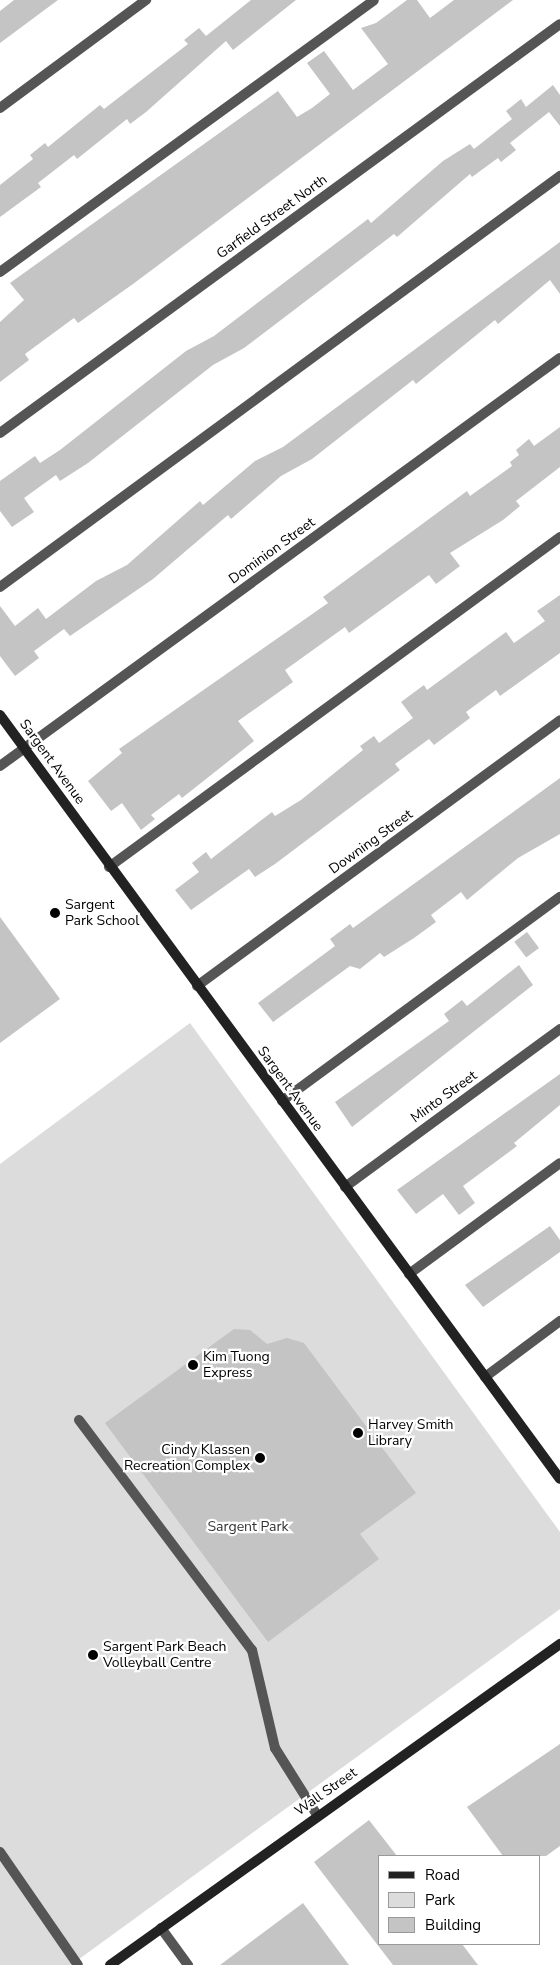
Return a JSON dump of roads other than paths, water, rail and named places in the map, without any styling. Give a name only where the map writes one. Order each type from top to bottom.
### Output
[{"type":"main road","name":"Sargent Avenue","points":[[0,715],[560,1479]]},
{"type":"main road","name":"Wall Street","points":[[110,1965],[317,1815],[560,1644]]},
{"type":"street","points":[[0,108],[146,0]]},
{"type":"street","points":[[0,272],[374,0]]},
{"type":"street","name":"Garfield Street North","points":[[0,433],[560,24]]},
{"type":"street","points":[[0,587],[560,176]]},
{"type":"street","name":"Dominion Street","points":[[0,766],[560,358]]},
{"type":"street","points":[[109,866],[560,537]]},
{"type":"street","name":"Downing Street","points":[[198,986],[560,720]]},
{"type":"street","points":[[282,1101],[560,897]]},
{"type":"street","name":"Minto Street","points":[[345,1187],[560,1029]]},
{"type":"street","points":[[409,1274],[560,1163]]},
{"type":"street","points":[[485,1377],[560,1321]]},
{"type":"street","points":[[79,1420],[252,1650],[275,1748],[317,1815]]},
{"type":"street","points":[[0,1852],[78,1965]]},
{"type":"street","points":[[161,1928],[188,1965]]},
{"type":"place","name":"Sargent Park School","points":[[55,913]]},
{"type":"place","name":"Kim Tuong Express","points":[[193,1365]]},
{"type":"place","name":"Harvey Smith Library","points":[[358,1433]]},
{"type":"place","name":"Cindy Klassen Recreation Complex","points":[[260,1458]]},
{"type":"place","name":"Sargent Park Beach Volleyball Centre","points":[[93,1655]]},
{"type":"park label","name":"Sargent Park","points":[[248,1527]]}]
